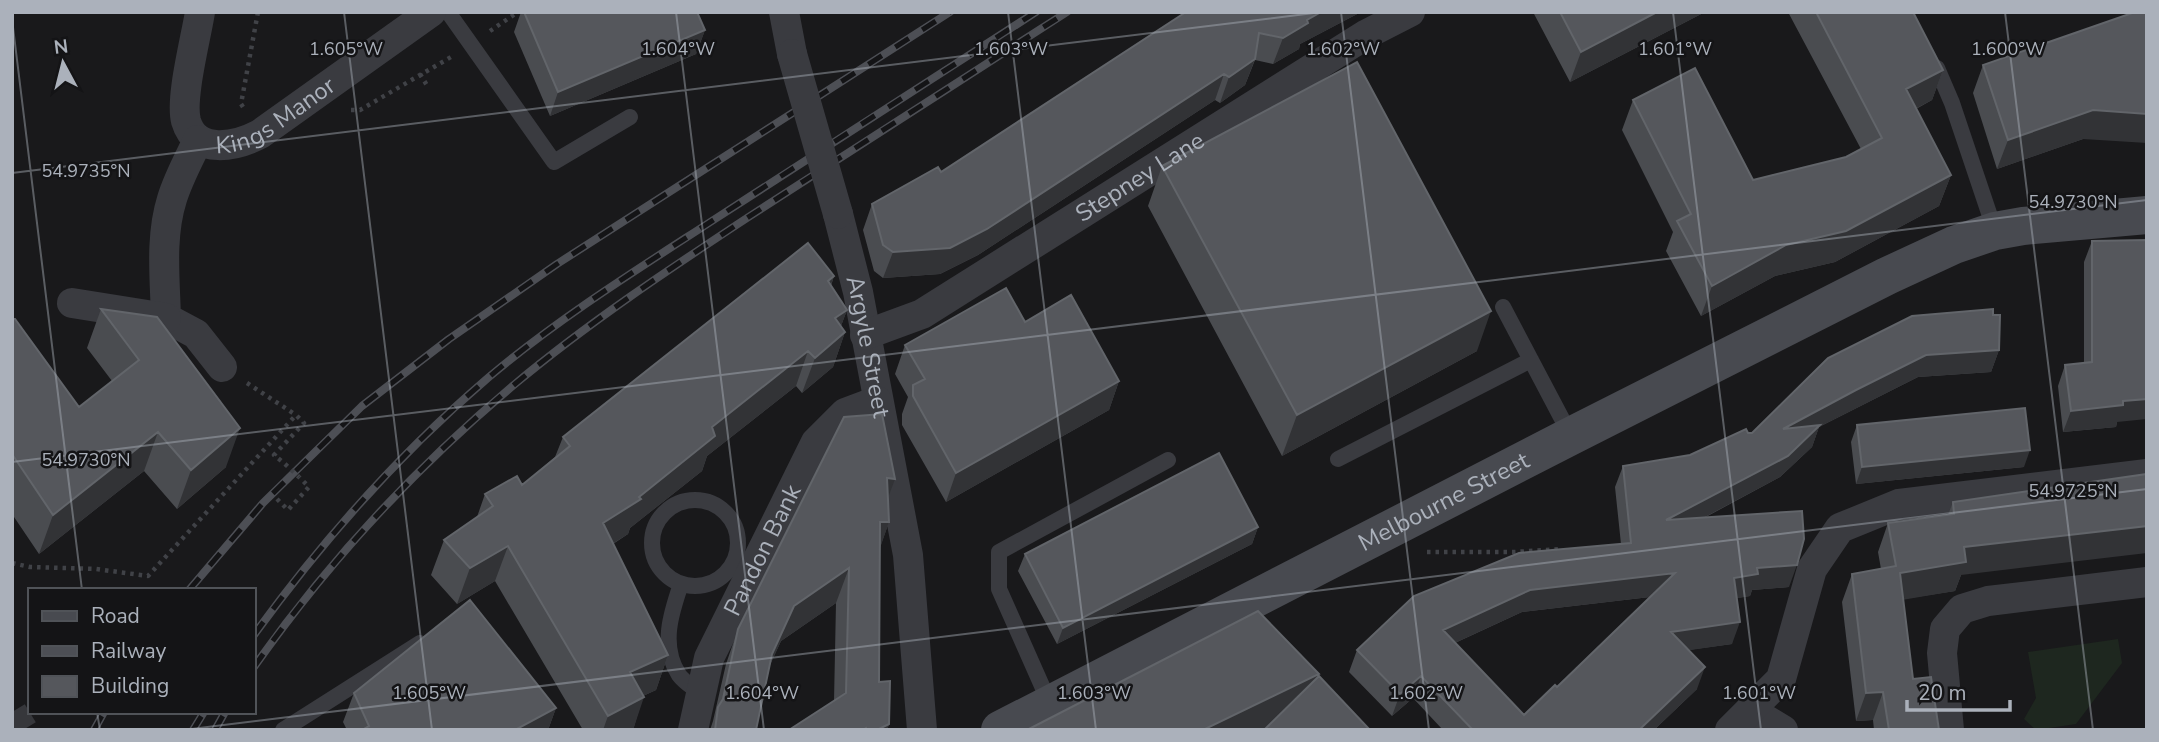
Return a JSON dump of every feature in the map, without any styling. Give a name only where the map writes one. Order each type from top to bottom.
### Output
[{"type":"street","name":"Kings Manor","points":[[200,12],[185,107],[186,122],[198,140],[209,145],[224,146],[244,143],[260,134],[417,16]]},
{"type":"street","name":"Argyle Street","points":[[783,12],[792,54],[858,292],[908,555],[922,730]]},
{"type":"street","name":"Stepney Lane","points":[[865,335],[922,314],[1367,34],[1410,12]]},
{"type":"street","name":"Kings Manor","points":[[166,318],[164,265],[171,201],[198,140]]},
{"type":"street","name":"Melbourne Street","points":[[1000,730],[1050,704],[1257,612],[1571,436],[1887,275],[1954,245],[1995,231],[2072,220],[2147,215]]},
{"type":"street","points":[[72,303],[166,318],[196,334],[222,367]]},
{"type":"street","name":"Pandon Bank","points":[[693,730],[709,658],[816,442],[845,413],[877,401]]},
{"type":"street","points":[[1740,720],[1782,679],[1812,569],[1840,528],[1899,504],[2147,474]]},
{"type":"street","points":[[1949,730],[1942,653],[1945,629],[1962,609],[1988,601],[2147,582]]},
{"type":"street","points":[[1740,720],[1783,730]]},
{"type":"lane","points":[[448,12],[554,162],[631,117]]},
{"type":"lane","points":[[1937,68],[1952,103],[1995,231]]},
{"type":"lane","points":[[1503,307],[1571,436]]},
{"type":"lane","points":[[1338,459],[1531,360]]},
{"type":"lane","points":[[1050,704],[999,589],[999,552],[1168,460]]},
{"type":"lane","points":[[695,500],[711,503],[724,511],[735,528],[738,542],[736,557],[727,572],[717,580],[703,586],[681,584],[664,574],[653,554],[653,532],[660,517],[671,507],[695,500]]},
{"type":"lane","points":[[681,584],[670,616],[669,647],[680,676],[700,693]]},
{"type":"lane","points":[[283,730],[424,641]]},
{"type":"path","points":[[258,12],[241,104],[260,134]]},
{"type":"path","points":[[493,30],[518,12]]},
{"type":"path","points":[[428,87],[421,74],[443,61]]},
{"type":"path","points":[[222,367],[304,423],[274,454],[309,487],[288,510],[277,499]]},
{"type":"path","points":[[12,563],[30,567],[96,569],[148,576],[296,415]]},
{"type":"path","points":[[1416,552],[1514,552],[1567,548]]},
{"type":"shaded area","points":[[2118,639],[2122,663],[2076,724],[2036,730],[2024,719],[2036,698],[2028,652]]},
{"type":"building","points":[[524,12],[697,12],[705,30],[558,92]]},
{"type":"building","points":[[1186,12],[1321,12],[1283,38],[1259,33],[1255,59],[1229,77],[1224,74],[987,229],[950,248],[893,252],[883,245],[872,204],[938,167],[941,172]]},
{"type":"building","points":[[1560,12],[1657,12],[1581,52]]},
{"type":"building","points":[[1816,12],[1913,12],[1943,70],[1906,89],[1951,175],[1846,231],[1786,245],[1712,286],[1677,221],[1691,214],[1633,100],[1695,68],[1753,180],[1846,157],[1882,138]]},
{"type":"building","points":[[2135,12],[2147,12],[2147,114],[2093,110],[2008,140],[1983,65]]},
{"type":"building","points":[[1357,62],[1491,311],[1297,415],[1162,166]]},
{"type":"building","points":[[2147,240],[2147,399],[2123,401],[2123,405],[2071,411],[2065,365],[2092,362],[2092,241]]},
{"type":"building","points":[[808,243],[834,276],[828,281],[847,310],[835,318],[845,332],[815,358],[808,351],[712,427],[715,436],[639,497],[641,499],[603,523],[668,655],[630,672],[644,697],[608,716],[508,546],[470,568],[444,540],[493,506],[485,494],[517,476],[522,485],[570,446],[563,437]]},
{"type":"building","points":[[1006,288],[1025,322],[1071,295],[1119,381],[956,473],[913,396],[913,385],[925,379],[905,345]]},
{"type":"building","points":[[101,309],[157,317],[240,428],[191,470],[158,432],[53,515],[12,454],[12,319],[15,319],[79,407],[139,360]]},
{"type":"building","points":[[1993,309],[1993,315],[2000,315],[1999,350],[1926,355],[1856,390],[1783,429],[1820,425],[1788,456],[1666,520],[1802,511],[1804,539],[1797,565],[1757,568],[1758,574],[1734,578],[1740,622],[1671,632],[1705,667],[1639,730],[1473,730],[1421,676],[1400,694],[1357,650],[1414,596],[1519,553],[1631,543],[1623,466],[1690,455],[1746,429],[1748,433],[1752,433],[1828,358],[1912,316]],"holes":[[[1675,573],[1557,687],[1555,685],[1524,715],[1443,630],[1530,590]]]},
{"type":"building","points":[[2025,408],[2030,450],[1862,467],[1857,425]]},
{"type":"building","points":[[882,414],[895,479],[887,478],[889,522],[880,522],[879,682],[890,681],[889,724],[877,730],[789,730],[846,693],[849,568],[794,606],[772,654],[756,730],[715,730],[718,707],[723,699],[738,629],[844,417]]},
{"type":"building","points":[[1219,453],[1258,527],[1063,628],[1025,554]]},
{"type":"building","points":[[2147,474],[2147,526],[1964,547],[1966,562],[1900,573],[1913,679],[1931,677],[1939,730],[1889,730],[1883,692],[1866,693],[1852,574],[1896,566],[1888,523],[1954,514],[1953,502]]},
{"type":"building","points":[[470,600],[556,708],[515,730],[362,730],[369,726],[354,693]]},
{"type":"building","points":[[1258,611],[1319,674],[1203,730],[1027,730]]},
{"type":"building","points":[[1319,676],[1370,730],[1264,730]]},
{"type":"tunnel","points":[[12,712],[23,730]]},
{"type":"railway","points":[[191,588],[263,503],[362,406],[449,339],[557,264],[950,12]]},
{"type":"railway","points":[[256,632],[335,532],[393,467],[456,406],[516,355],[628,275],[1036,12]]},
{"type":"railway","points":[[256,664],[312,590],[408,482],[478,416],[543,361],[688,257],[1067,12]]},
{"type":"railway","points":[[94,730],[103,714]]},
{"type":"railway","points":[[193,730],[203,714]]},
{"type":"railway","points":[[215,730],[224,714]]}]
